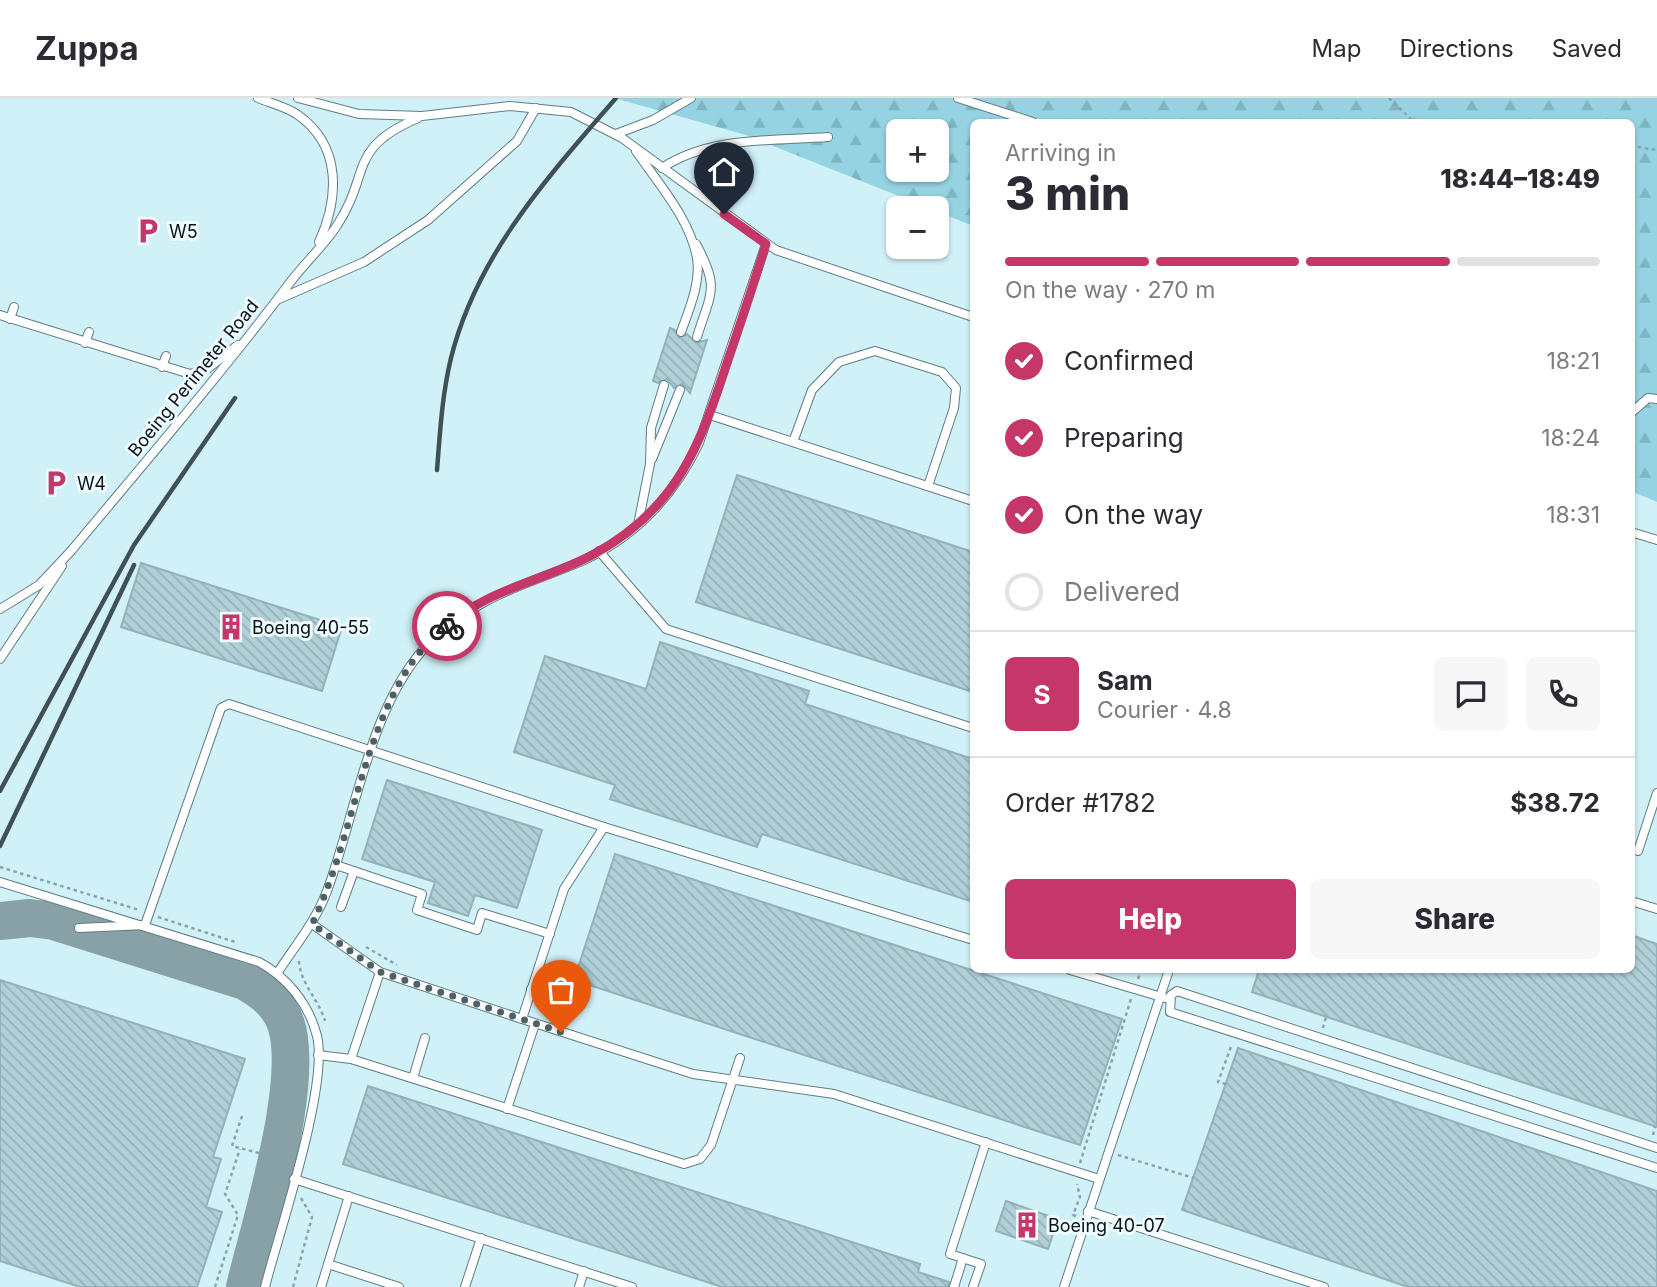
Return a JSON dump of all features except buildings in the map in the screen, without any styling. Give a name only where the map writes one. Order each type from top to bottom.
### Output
[{"type":"lane","name":"Boeing Perimeter Road","points":[[258,98],[297,114],[318,135],[331,159],[335,189],[328,222],[316,248]]},
{"type":"lane","name":"Boeing Perimeter Road","points":[[298,98],[359,114],[422,116],[510,106],[571,111],[632,145],[766,244],[789,257],[970,316]]},
{"type":"lane","points":[[615,134],[653,120],[691,98]]},
{"type":"lane","points":[[958,98],[1024,119]]},
{"type":"lane","points":[[277,299],[364,262],[428,220],[517,141],[536,108]]},
{"type":"lane","name":"Boeing Perimeter Road","points":[[0,609],[39,585],[71,551],[251,334],[316,248],[336,227],[365,157],[376,141],[393,129],[422,116]]},
{"type":"lane","points":[[662,167],[681,155],[711,147],[828,137]]},
{"type":"lane","points":[[632,145],[690,233],[711,272],[713,286],[697,337]]},
{"type":"lane","points":[[681,332],[694,293],[697,260],[690,233]]},
{"type":"lane","points":[[278,972],[312,924],[336,865],[372,751],[397,688],[415,659],[463,612],[492,596],[599,551],[638,525],[685,471],[710,415],[766,244]]},
{"type":"lane","points":[[10,318],[14,307]]},
{"type":"lane","points":[[0,315],[162,368],[190,374],[207,369],[251,334]]},
{"type":"lane","points":[[49,331],[52,320]]},
{"type":"lane","points":[[85,343],[89,332]]},
{"type":"lane","points":[[124,355],[128,344]]},
{"type":"lane","points":[[793,442],[812,390],[839,362],[875,351],[942,372],[956,388],[954,408],[928,486]]},
{"type":"lane","points":[[162,368],[166,356]]},
{"type":"lane","points":[[638,525],[650,464],[651,428],[664,385]]},
{"type":"lane","points":[[650,464],[680,390]]},
{"type":"lane","points":[[1635,409],[1648,398],[1657,399]]},
{"type":"lane","points":[[710,415],[970,500]]},
{"type":"lane","points":[[1635,532],[1657,540]]},
{"type":"lane","points":[[0,659],[71,551]]},
{"type":"lane","points":[[599,551],[666,629],[970,727]]},
{"type":"lane","points":[[145,925],[221,708],[229,704],[604,827],[970,939]]},
{"type":"lane","points":[[1638,851],[1657,793]]},
{"type":"lane","points":[[522,1019],[565,889],[604,827]]},
{"type":"lane","points":[[336,865],[422,894],[417,910],[477,930],[482,913],[550,934]]},
{"type":"lane","points":[[341,907],[354,871]]},
{"type":"lane","points":[[0,882],[260,962],[278,972],[301,1000],[317,1036],[318,1071],[298,1163],[265,1287]]},
{"type":"lane","points":[[1635,902],[1657,909]]},
{"type":"lane","points":[[312,924],[380,972],[535,1024],[693,1074],[834,1094],[1099,1179]]},
{"type":"lane","points":[[79,928],[145,925]]},
{"type":"lane","points":[[351,1059],[380,972]]},
{"type":"lane","points":[[1080,973],[1170,999]]},
{"type":"lane","points":[[1064,1287],[1168,973]]},
{"type":"lane","points":[[531,989],[551,996]]},
{"type":"lane","points":[[1657,1148],[1177,991],[1170,999],[1170,1012],[1657,1168]]},
{"type":"lane","points":[[507,1109],[535,1024]]},
{"type":"lane","points":[[412,1078],[425,1038]]},
{"type":"lane","points":[[318,1055],[351,1059],[675,1163],[694,1163],[711,1145],[740,1058]]},
{"type":"lane","points":[[973,1287],[981,1264],[950,1254],[986,1142]]},
{"type":"lane","points":[[294,1179],[632,1287]]},
{"type":"lane","points":[[321,1287],[349,1196]]},
{"type":"lane","points":[[1088,1211],[1324,1287]]},
{"type":"lane","points":[[465,1287],[481,1238]]},
{"type":"lane","points":[[954,1287],[963,1258]]},
{"type":"lane","points":[[328,1264],[400,1287]]},
{"type":"lane","points":[[579,1287],[584,1272]]},
{"type":"path","points":[[1389,98],[1412,119]]},
{"type":"path","points":[[1635,147],[1657,150]]},
{"type":"path","points":[[362,945],[397,965]]},
{"type":"path","points":[[1085,1221],[1073,1215],[1080,1197],[1073,1180],[1140,973]]},
{"type":"path","points":[[1226,1084],[1218,1082],[1237,1033]]},
{"type":"path","points":[[242,1116],[232,1146],[298,1163]]},
{"type":"path","points":[[215,1287],[238,1215],[225,1194],[240,1149]]},
{"type":"path","points":[[1080,1162],[1113,1170],[1118,1155],[1194,1178]]},
{"type":"green space","points":[[614,98],[1657,98],[1657,502],[1635,493],[1635,119],[970,119],[970,225],[949,216],[949,196],[899,196],[746,135]]},
{"type":"taxiway","points":[[0,921],[30,918],[54,921],[245,981],[265,995],[281,1013],[289,1037],[287,1106],[271,1187],[245,1287]]},
{"type":"railway","points":[[437,470],[443,400],[451,358],[478,285],[518,219],[565,157],[616,98]]},
{"type":"railway","points":[[0,791],[134,545],[235,398]]},
{"type":"railway","points":[[0,846],[134,565]]},
{"type":"way so far","points":[[447,626],[415,659],[397,688],[372,751],[327,892],[312,924],[380,972],[561,1032]]},
{"type":"place","name":"W5","points":[[148,231]]},
{"type":"place","name":"W4","points":[[56,483]]},
{"type":"place","name":"Boeing 40-55","points":[[231,627]]},
{"type":"place","name":"Boeing 40-07","points":[[1027,1225]]},
{"type":"route","points":[[447,626],[463,612],[492,596],[584,560],[620,540],[650,515],[685,471],[710,415],[766,244],[724,214]]}]
